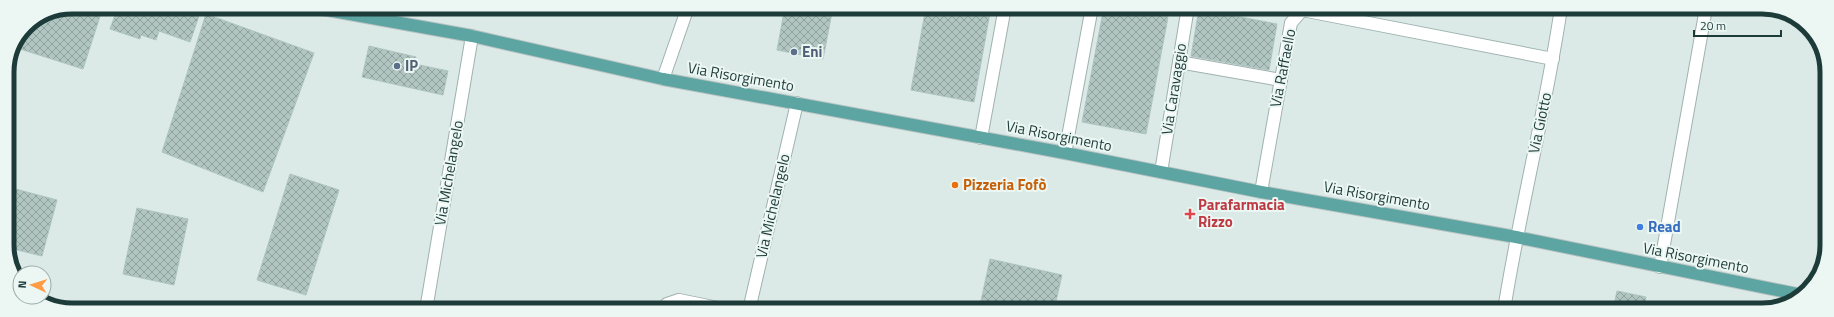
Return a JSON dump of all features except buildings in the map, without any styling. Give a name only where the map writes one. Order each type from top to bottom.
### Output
[{"type":"main road","name":"Via Risorgimento","points":[[368,14],[663,79],[1065,153],[1261,192],[1516,237],[1793,293]]},
{"type":"street","points":[[663,79],[686,14]]},
{"type":"street","points":[[981,138],[1005,14]]},
{"type":"street","points":[[1065,153],[1091,14]]},
{"type":"street","name":"Via Caravaggio","points":[[1161,172],[1187,14]]},
{"type":"street","name":"Via Raffaello","points":[[1261,192],[1291,23],[1299,14]]},
{"type":"street","name":"Via Raffaello","points":[[1322,14],[1553,59]]},
{"type":"street","name":"Via Giotto","points":[[1505,303],[1516,237],[1553,59],[1560,14]]},
{"type":"street","points":[[1660,267],[1705,14]]},
{"type":"street","name":"Via Michelangelo","points":[[427,303],[472,36]]},
{"type":"street","points":[[1179,62],[1281,80]]},
{"type":"street","name":"Via Michelangelo","points":[[751,303],[797,103]]},
{"type":"street","points":[[670,303],[679,300],[694,303]]},
{"type":"place","name":"Eni","points":[[794,52]]},
{"type":"place","name":"IP","points":[[397,66]]},
{"type":"place","name":"Pizzeria Fofò","points":[[955,185]]},
{"type":"place","name":"Parafarmacia Rizzo","points":[[1190,214]]},
{"type":"place","name":"Read","points":[[1640,227]]}]
